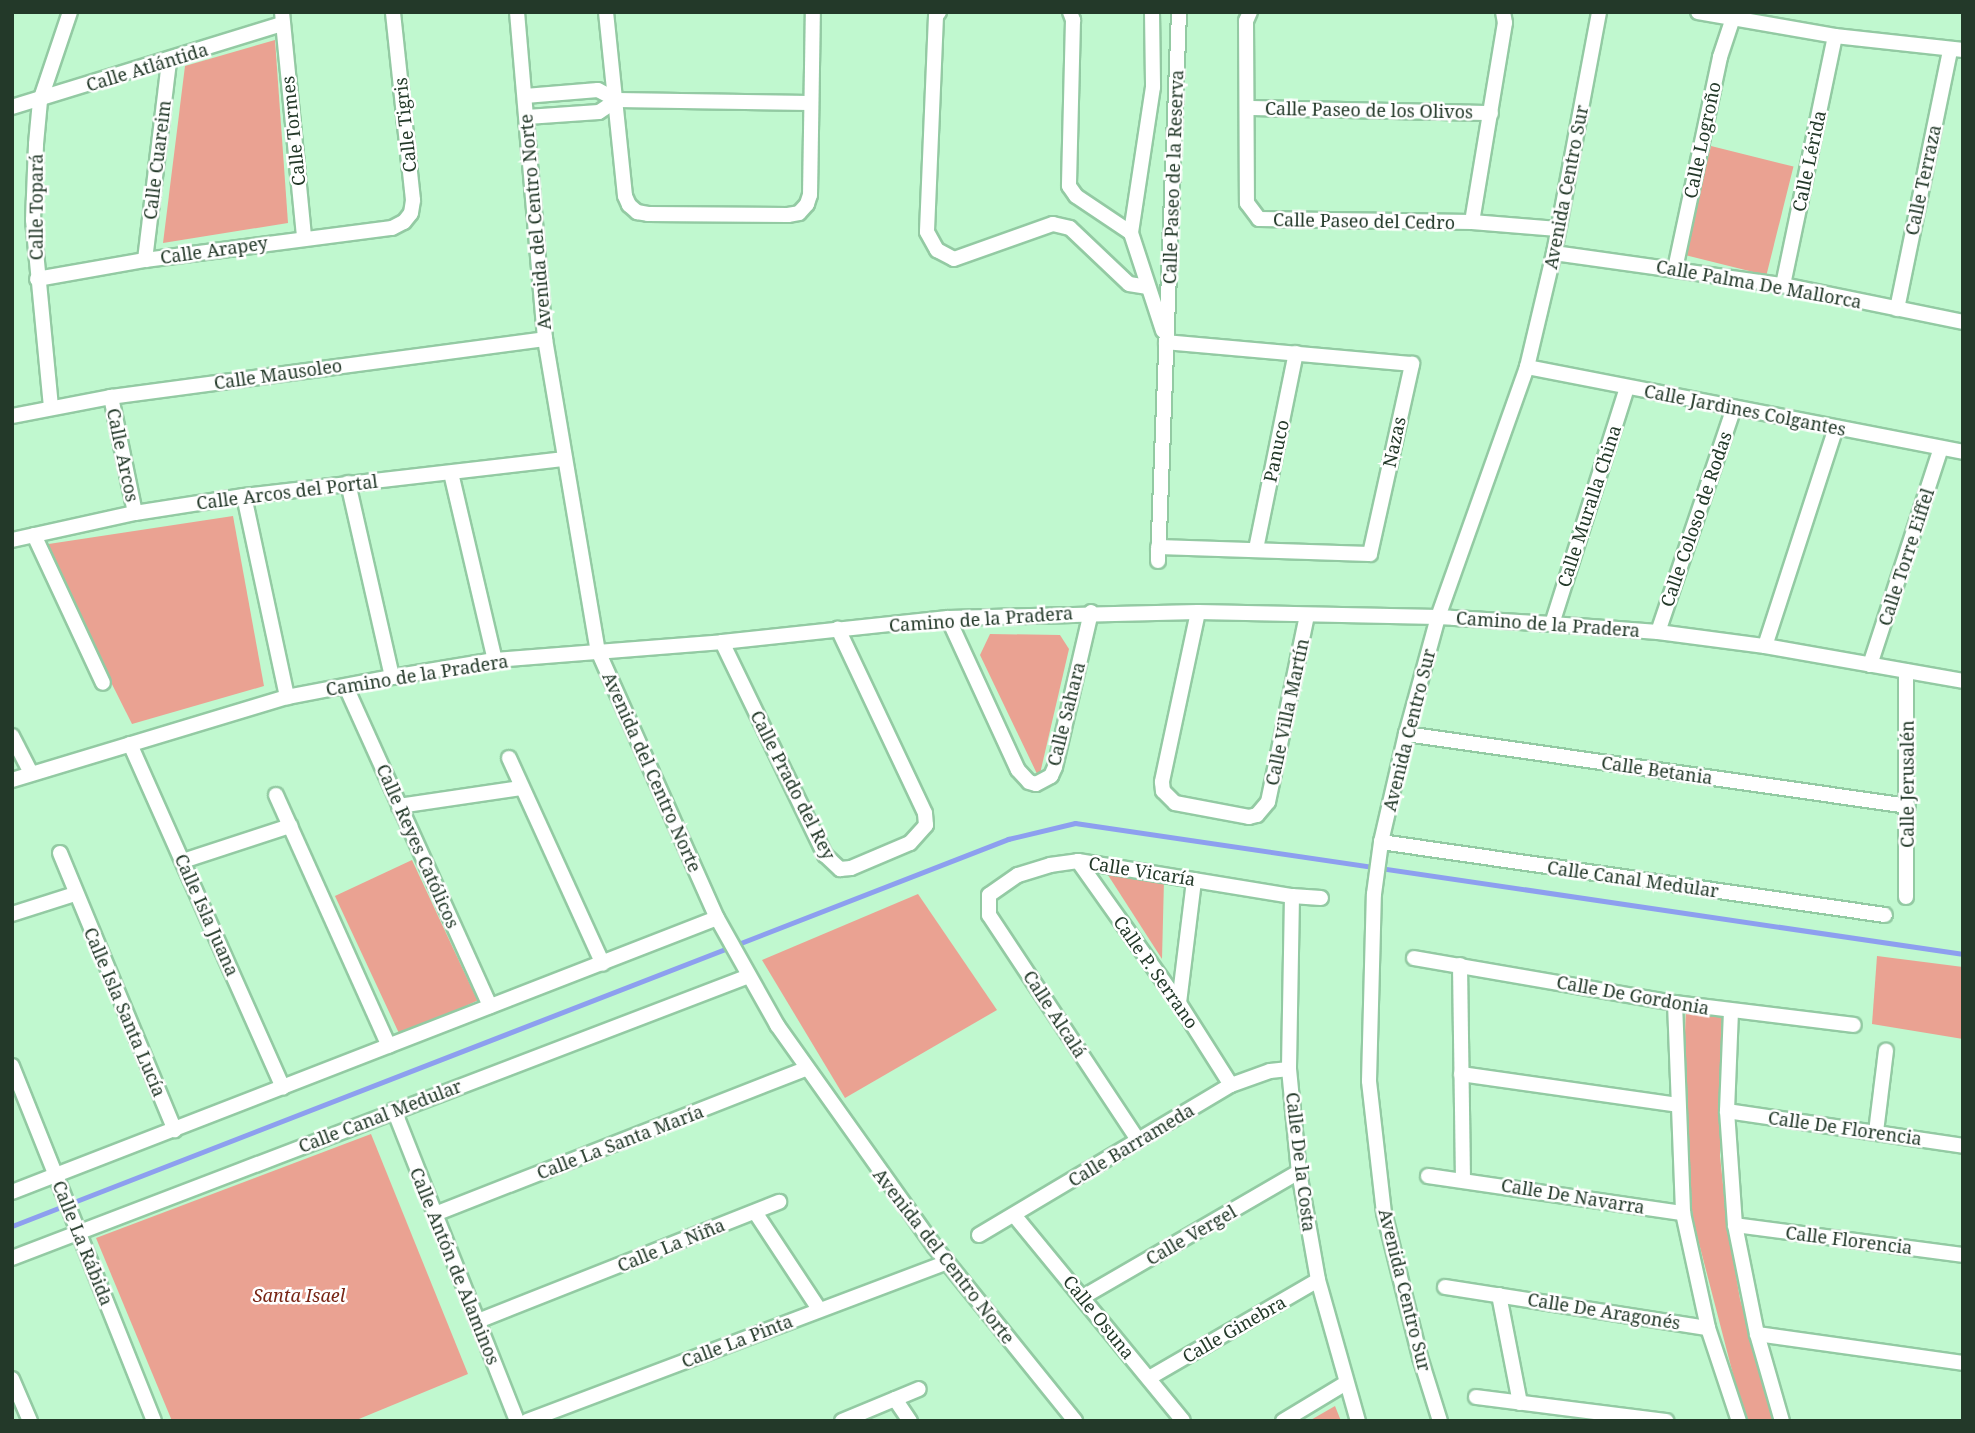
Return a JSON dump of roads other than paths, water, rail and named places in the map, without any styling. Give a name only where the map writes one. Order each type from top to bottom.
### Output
[{"type":"street","name":"Calle Topará","points":[[51,407],[33,220],[40,100],[70,12]]},
{"type":"street","name":"Calle Tigris","points":[[392,228],[404,222],[411,213],[414,200],[393,12]]},
{"type":"street","name":"Avenida del Centro Norte","points":[[517,12],[545,339],[598,651],[717,918],[745,970],[806,1069],[947,1262],[1075,1421]]},
{"type":"street","points":[[606,12],[625,196],[637,212],[648,214],[799,213],[807,204],[810,195],[809,103],[813,12]]},
{"type":"street","points":[[939,12],[936,16],[927,232],[937,250],[954,258],[1053,224],[1070,228],[1129,284],[1148,287]]},
{"type":"street","points":[[1070,12],[1073,20],[1069,186],[1076,196],[1130,233]]},
{"type":"street","name":"Calle Paseo de la Reserva","points":[[1152,12],[1153,87],[1130,233],[1166,342]]},
{"type":"street","name":"Calle Paseo de la Reserva","points":[[1158,554],[1180,12]]},
{"type":"street","name":"Calle Paseo del Cedro","points":[[1250,12],[1246,21],[1247,203],[1259,219],[1472,222],[1558,229]]},
{"type":"street","name":"Calle Paseo del Cedro","points":[[1472,222],[1505,23],[1503,12]]},
{"type":"street","name":"Avenida Centro Sur","points":[[1440,1421],[1420,1357],[1384,1213],[1369,1081],[1374,894],[1379,848],[1438,617],[1527,367],[1554,253],[1599,12]]},
{"type":"street","points":[[1698,12],[1835,36],[1956,50]]},
{"type":"street","name":"Calle Logroño","points":[[1675,269],[1720,57],[1733,16]]},
{"type":"street","name":"Calle Atlántida","points":[[12,107],[169,61],[281,18]]},
{"type":"street","name":"Calle Tormes","points":[[281,18],[304,238]]},
{"type":"street","name":"Calle Lérida","points":[[1783,285],[1835,36]]},
{"type":"street","name":"Calle Terraza","points":[[1897,309],[1956,50]]},
{"type":"street","name":"Calle Cuareim","points":[[145,260],[169,61]]},
{"type":"street","points":[[526,96],[598,90],[617,100],[809,103]]},
{"type":"street","points":[[527,117],[599,112],[617,100]]},
{"type":"street","name":"Calle Paseo de los Olivos","points":[[1247,108],[1491,113]]},
{"type":"street","name":"Calle Arapey","points":[[37,279],[145,260],[392,228]]},
{"type":"street","name":"Calle Palma De Mallorca","points":[[1554,253],[1783,285],[1963,322]]},
{"type":"street","name":"Calle Mausoleo","points":[[12,416],[111,397],[545,339]]},
{"type":"street","name":"Nazas","points":[[1158,554],[1256,549],[1370,554],[1412,364],[1166,342]]},
{"type":"street","name":"Panuco","points":[[1256,549],[1296,353]]},
{"type":"street","name":"Calle Jardines Colgantes","points":[[1527,367],[1963,452]]},
{"type":"street","name":"Calle Muralla China","points":[[1552,624],[1626,388]]},
{"type":"street","name":"Calle Arcos","points":[[111,397],[135,513]]},
{"type":"street","name":"Calle Coloso de Rodas","points":[[1658,632],[1734,407]]},
{"type":"street","points":[[1765,646],[1836,428]]},
{"type":"street","name":"Calle Torre Eiffel","points":[[1870,665],[1941,448]]},
{"type":"street","name":"Calle Arcos del Portal","points":[[12,540],[135,513],[244,496],[565,459]]},
{"type":"street","points":[[451,473],[495,660]]},
{"type":"street","points":[[348,484],[391,677]]},
{"type":"street","points":[[244,496],[287,697]]},
{"type":"street","points":[[34,535],[103,683]]},
{"type":"street","name":"Camino de la Pradera","points":[[12,780],[287,697],[391,677],[495,660],[722,642],[948,618],[1091,612],[1198,612],[1438,617],[1552,624],[1658,632],[1765,646],[1963,681]]},
{"type":"street","name":"Calle Sahara","points":[[948,618],[1018,770],[1029,782],[1037,785],[1051,776],[1055,767],[1091,612]]},
{"type":"street","name":"Calle Villa Martín","points":[[1198,612],[1162,782],[1163,791],[1175,803],[1248,817],[1257,815],[1268,802],[1307,615]]},
{"type":"street","name":"Calle Prado del Rey","points":[[722,642],[825,855],[840,869],[851,868],[910,843],[926,825],[925,813],[838,629]]},
{"type":"street","name":"Calle Jerusalén","points":[[1906,671],[1906,897]]},
{"type":"street","name":"Calle Reyes Católicos","points":[[346,687],[490,1006]]},
{"type":"street","name":"Calle Betania","points":[[1406,734],[1908,806]]},
{"type":"street","points":[[12,736],[31,774]]},
{"type":"street","name":"Calle Isla Juana","points":[[130,744],[283,1087]]},
{"type":"street","points":[[509,758],[603,964]]},
{"type":"street","points":[[399,806],[521,788]]},
{"type":"street","points":[[276,795],[389,1046]]},
{"type":"street","points":[[183,861],[290,826]]},
{"type":"street","name":"Calle Canal Medular","points":[[1379,848],[1885,915]]},
{"type":"street","name":"Calle Isla Santa Lucía","points":[[60,853],[175,1130]]},
{"type":"street","name":"Calle Vicaría","points":[[996,887],[1018,875],[1050,865],[1078,861],[1292,896],[1321,898]]},
{"type":"street","name":"Calle P. Serrano","points":[[1078,861],[1178,1003],[1231,1086]]},
{"type":"street","points":[[1178,1003],[1194,880]]},
{"type":"street","name":"Calle Alcalá","points":[[996,887],[989,895],[989,915],[1138,1140]]},
{"type":"street","points":[[12,914],[75,894]]},
{"type":"street","name":"Calle De la Costa","points":[[1292,896],[1289,1069],[1299,1172],[1318,1280],[1358,1421]]},
{"type":"street","points":[[12,1192],[58,1181],[175,1130],[717,918]]},
{"type":"street","name":"Calle De Gordonia","points":[[1414,958],[1675,1003],[1854,1025]]},
{"type":"street","points":[[1460,965],[1463,1179]]},
{"type":"street","name":"Calle Canal Medular","points":[[12,1258],[745,970]]},
{"type":"street","points":[[1675,1003],[1683,1213],[1708,1328],[1739,1421]]},
{"type":"street","points":[[1731,1011],[1727,1111],[1735,1225],[1757,1334],[1782,1421]]},
{"type":"street","points":[[1876,1132],[1886,1051]]},
{"type":"street","name":"Calle La Santa María","points":[[435,1214],[806,1069]]},
{"type":"street","name":"Calle Barrameda","points":[[979,1235],[1231,1086],[1270,1071],[1289,1069]]},
{"type":"street","name":"Calle La Rábida","points":[[13,1072],[154,1421]]},
{"type":"street","points":[[1461,1074],[1678,1105]]},
{"type":"street","name":"Calle Antón de Alaminos","points":[[394,1110],[517,1421]]},
{"type":"street","name":"Calle De Florencia","points":[[1727,1111],[1963,1146]]},
{"type":"street","name":"Calle Vergel","points":[[1083,1297],[1299,1172]]},
{"type":"street","name":"Calle De Navarra","points":[[1428,1176],[1683,1213]]},
{"type":"street","name":"Calle La Niña","points":[[478,1321],[779,1202]]},
{"type":"street","points":[[755,1212],[819,1309]]},
{"type":"street","name":"Calle Osuna","points":[[1014,1215],[1183,1421]]},
{"type":"street","name":"Calle Florencia","points":[[1735,1225],[1963,1255]]},
{"type":"street","name":"Calle La Pinta","points":[[527,1421],[947,1262]]},
{"type":"street","name":"Calle Ginebra","points":[[1149,1378],[1318,1280]]},
{"type":"street","name":"Calle De Aragonés","points":[[1445,1287],[1708,1328]]},
{"type":"street","name":"Calle De Aragonés","points":[[1499,1295],[1520,1403]]},
{"type":"street","points":[[1757,1334],[1963,1363]]},
{"type":"street","points":[[12,1379],[30,1421]]},
{"type":"street","points":[[1283,1421],[1346,1383]]},
{"type":"street","points":[[842,1421],[919,1389]]},
{"type":"street","points":[[1476,1397],[1666,1421]]},
{"type":"street","points":[[895,1399],[910,1421]]},
{"type":"waterway","points":[[12,1226],[1008,839],[1075,823],[1963,954]]},
{"type":"park label","name":"Santa Isael","points":[[299,1295]]}]
